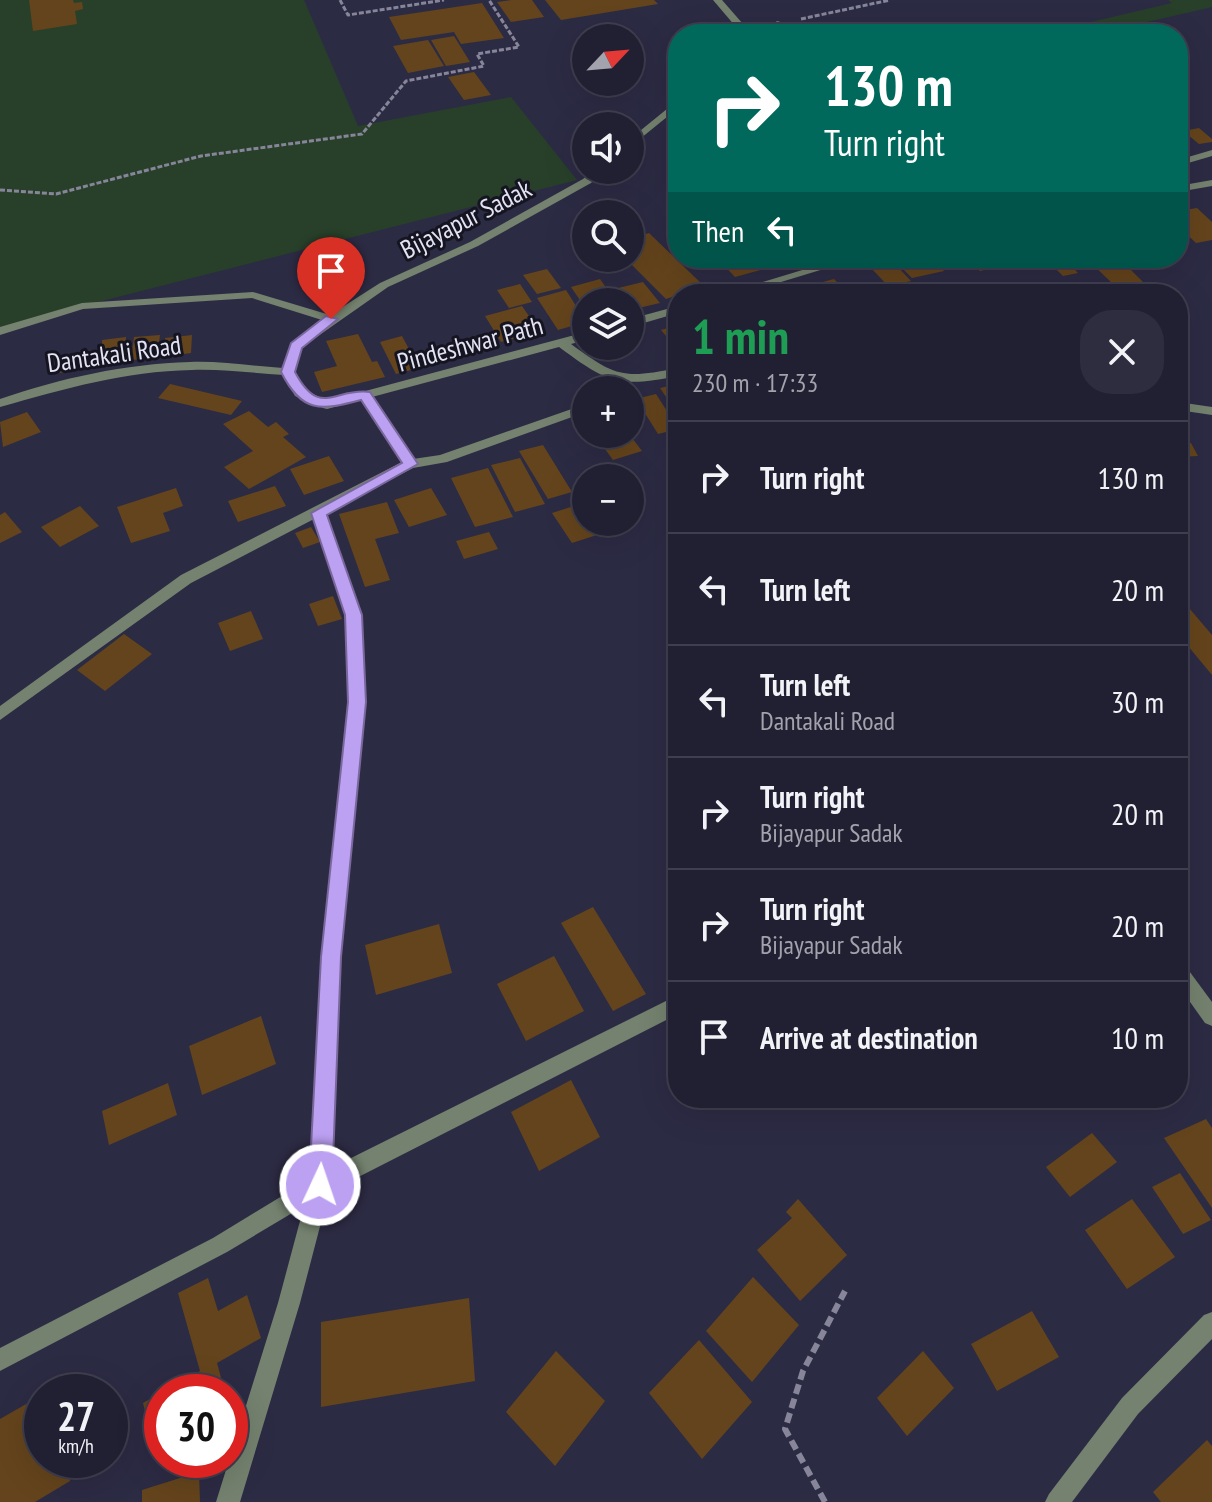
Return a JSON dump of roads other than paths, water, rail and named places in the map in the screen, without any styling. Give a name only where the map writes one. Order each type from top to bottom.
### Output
[{"type":"street","points":[[717,0],[738,24]]},
{"type":"street","points":[[644,132],[668,112]]},
{"type":"street","points":[[1188,160],[1212,153]]},
{"type":"street","points":[[1188,187],[1212,183]]},
{"type":"street","name":"Bijayapur Sadak","points":[[288,372],[295,346],[384,285],[474,244],[582,184]]},
{"type":"street","points":[[764,284],[819,268]]},
{"type":"street","points":[[0,331],[82,306],[253,295],[331,319]]},
{"type":"street","points":[[644,319],[668,312]]},
{"type":"street","name":"Pindeshwar Path","points":[[365,395],[572,340]]},
{"type":"street","points":[[562,343],[599,376]]},
{"type":"street","name":"Dantakali Road","points":[[0,403],[37,390],[121,372],[190,366],[288,372]]},
{"type":"street","points":[[288,372],[299,393],[327,405],[365,395],[410,464]]},
{"type":"street","points":[[644,379],[668,374]]},
{"type":"street","points":[[1188,407],[1212,411]]},
{"type":"street","points":[[0,714],[186,579],[410,464],[442,459],[572,413]]},
{"type":"street","points":[[228,1502],[289,1303],[320,1185],[331,957],[357,702],[354,615],[319,513]]},
{"type":"street","points":[[1188,984],[1212,1017]]},
{"type":"street","points":[[0,1360],[220,1245],[320,1185],[668,1009]]},
{"type":"street","points":[[1057,1502],[1130,1406],[1212,1323]]}]
